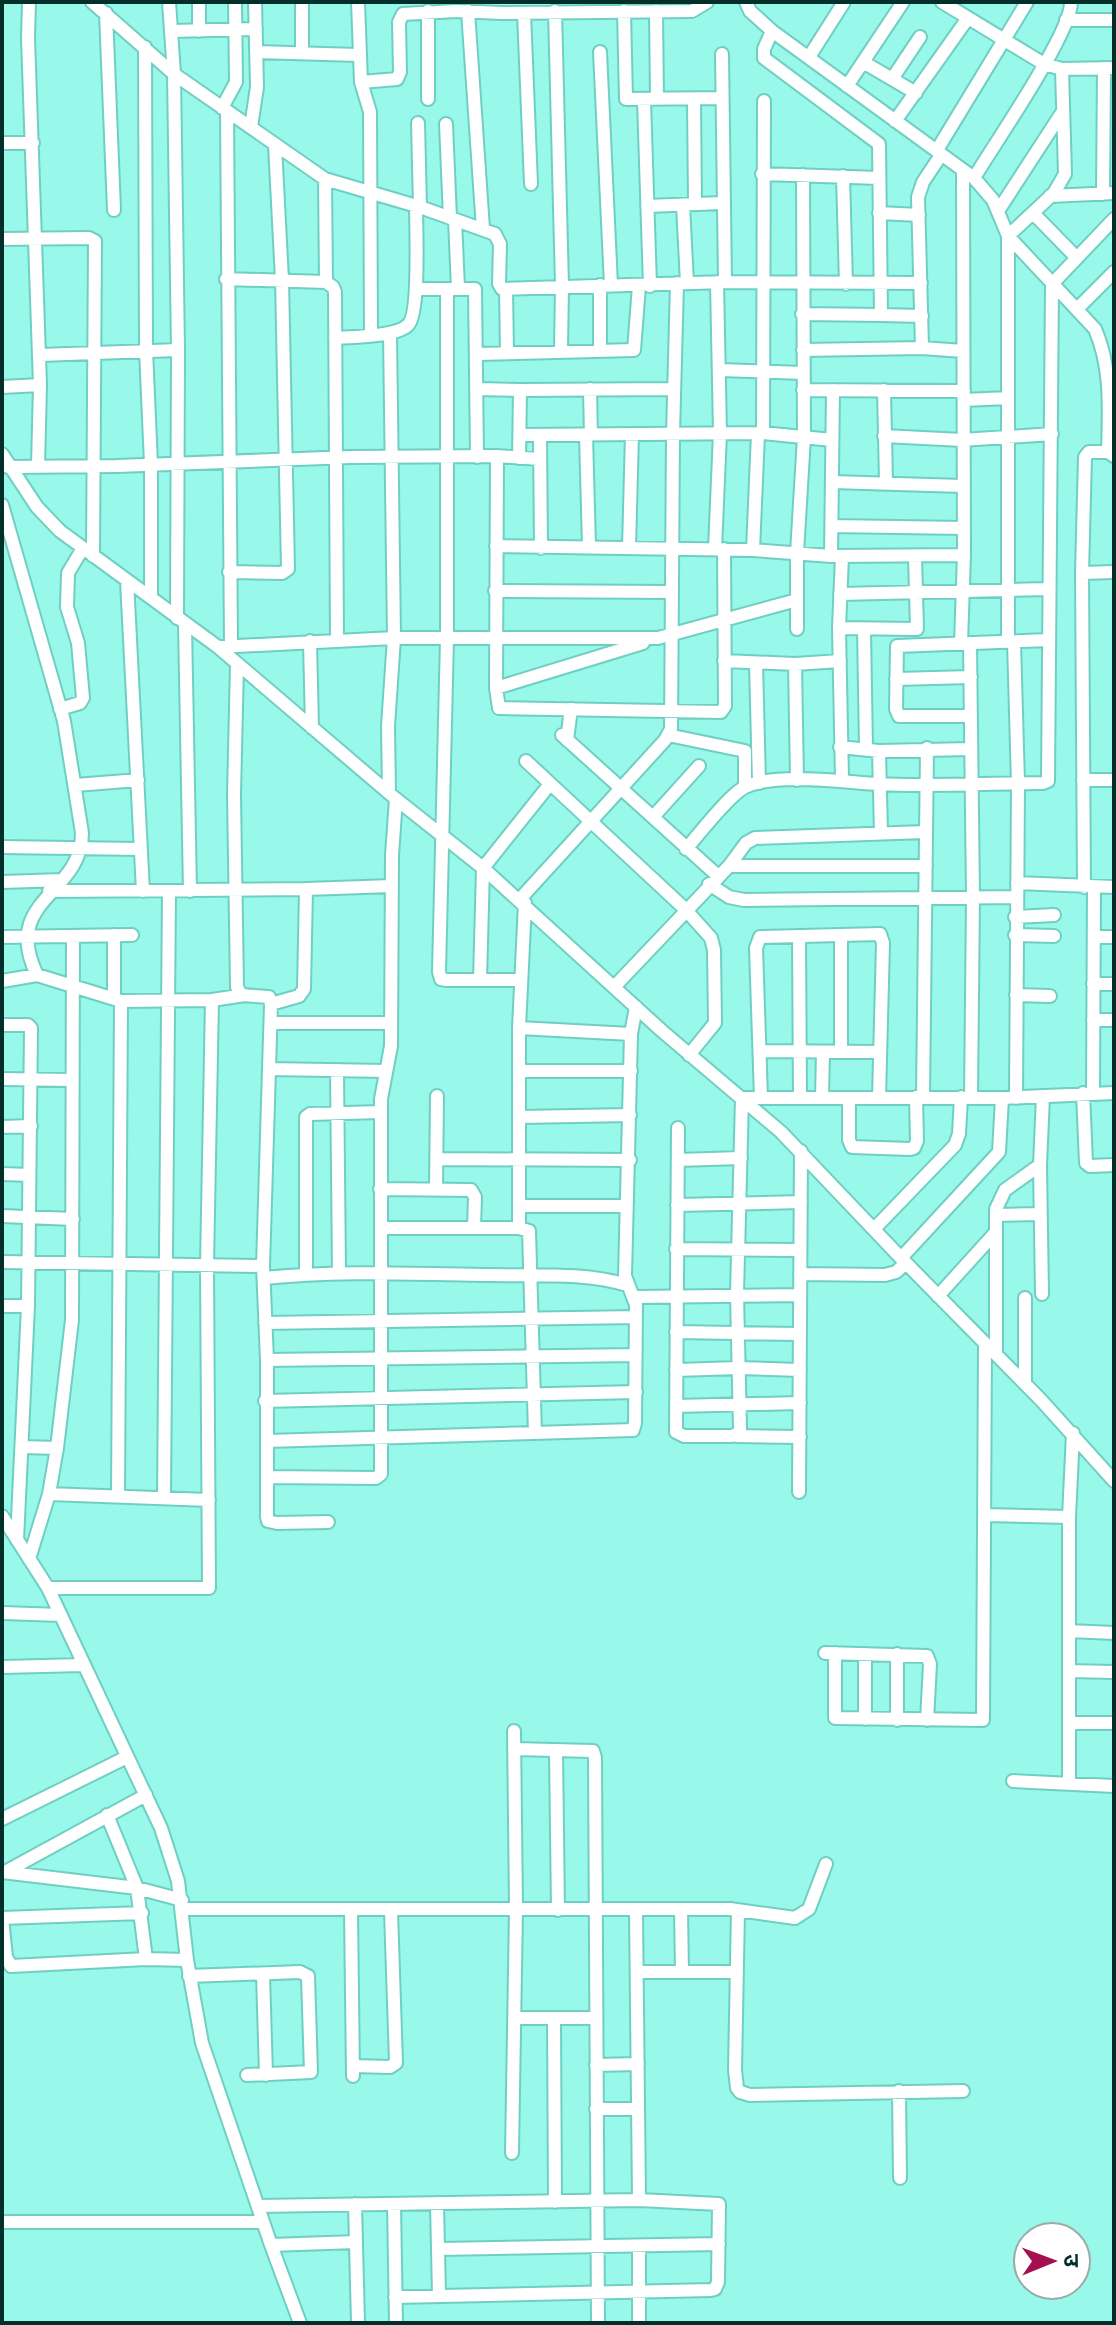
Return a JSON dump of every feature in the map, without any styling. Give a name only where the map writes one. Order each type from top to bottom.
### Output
[{"type":"street","points":[[29,2],[40,355],[38,466]]},
{"type":"street","points":[[169,2],[174,74],[181,622],[190,891]]},
{"type":"street","points":[[199,2],[199,31]]},
{"type":"street","points":[[225,647],[230,461],[224,110],[236,82],[235,2]]},
{"type":"street","points":[[251,127],[257,87],[255,2]]},
{"type":"street","points":[[302,2],[302,52]]},
{"type":"street","points":[[358,2],[361,82],[370,112],[371,335]]},
{"type":"street","points":[[746,2],[750,11],[772,31],[986,189],[1008,236],[1095,329],[1102,351],[1110,392],[1111,454],[1089,452],[1085,457],[1082,573],[1083,780],[1094,937],[1086,1163],[1090,1166],[1114,1165]]},
{"type":"street","points":[[809,57],[844,2]]},
{"type":"street","points":[[847,86],[903,2]]},
{"type":"street","points":[[922,348],[920,189],[1027,2]]},
{"type":"street","points":[[874,1229],[955,1145],[966,1097],[973,897],[971,677],[962,593],[963,351],[968,175],[1044,64],[1071,12],[1071,2]]},
{"type":"street","points":[[944,3],[1044,64],[1062,69],[1109,68],[1109,194],[1050,196]]},
{"type":"street","points":[[361,82],[397,79],[400,72],[399,18],[421,8],[501,8],[524,13],[580,6],[624,11],[692,11],[700,4]]},
{"type":"street","points":[[101,7],[174,74],[325,179],[495,234],[499,238],[499,284],[502,289],[721,282],[921,283]]},
{"type":"street","points":[[101,7],[114,210]]},
{"type":"street","points":[[421,8],[428,99]]},
{"type":"street","points":[[460,8],[483,229]]},
{"type":"street","points":[[547,9],[562,286],[561,350]]},
{"type":"street","points":[[624,11],[626,99],[721,98]]},
{"type":"street","points":[[477,354],[631,351],[636,348],[644,286],[656,11]]},
{"type":"street","points":[[524,13],[531,184]]},
{"type":"street","points":[[895,121],[968,18]]},
{"type":"street","points":[[1066,20],[1114,20]]},
{"type":"street","points":[[171,31],[256,29]]},
{"type":"street","points":[[772,31],[764,49],[764,58],[879,144],[881,315]]},
{"type":"street","points":[[892,79],[920,37]]},
{"type":"street","points":[[145,47],[151,597]]},
{"type":"street","points":[[256,52],[359,55]]},
{"type":"street","points":[[600,52],[605,285],[600,351]]},
{"type":"street","points":[[497,456],[495,591],[499,708],[716,712],[724,709],[720,549],[722,54]]},
{"type":"street","points":[[863,62],[916,93]]},
{"type":"street","points":[[1016,1098],[1018,783],[1009,592],[1008,236],[1050,196],[1065,174],[1062,69]]},
{"type":"street","points":[[519,1228],[522,901],[588,821],[668,735],[673,721],[674,389],[694,99]]},
{"type":"street","points":[[753,550],[763,372],[764,101]]},
{"type":"street","points":[[998,211],[1063,111]]},
{"type":"street","points":[[335,338],[390,333],[407,327],[411,322],[416,289],[418,123]]},
{"type":"street","points":[[446,124],[452,219],[452,288],[446,458],[447,639],[440,976],[446,980],[521,980]]},
{"type":"street","points":[[2,143],[33,143]]},
{"type":"street","points":[[229,572],[287,572],[282,280],[275,145]]},
{"type":"street","points":[[762,174],[879,178]]},
{"type":"street","points":[[797,629],[797,553],[804,437],[803,175]]},
{"type":"street","points":[[843,176],[846,284]]},
{"type":"street","points":[[325,179],[326,282]]},
{"type":"street","points":[[647,206],[722,203]]},
{"type":"street","points":[[879,213],[919,215]]},
{"type":"street","points":[[1033,213],[1077,258]]},
{"type":"street","points":[[686,849],[745,787],[759,783],[842,780],[878,784],[1046,783],[1049,778],[1052,284],[1114,219]]},
{"type":"street","points":[[2,239],[89,238],[95,241],[94,466],[88,552],[68,573],[67,607],[78,643],[83,698],[80,703],[60,709]]},
{"type":"street","points":[[1077,309],[1114,272]]},
{"type":"street","points":[[226,279],[326,282],[335,292],[337,640]]},
{"type":"street","points":[[416,289],[475,289],[477,457]]},
{"type":"street","points":[[506,289],[507,353]]},
{"type":"street","points":[[802,314],[922,316]]},
{"type":"street","points":[[267,1477],[379,1477],[381,1112],[391,1023],[392,796],[388,726],[394,638],[390,333]]},
{"type":"street","points":[[803,350],[922,348],[963,351]]},
{"type":"street","points":[[40,355],[178,350]]},
{"type":"street","points":[[720,370],[803,373]]},
{"type":"street","points":[[2,387],[40,385]]},
{"type":"street","points":[[476,389],[674,389]]},
{"type":"street","points":[[589,546],[590,389]]},
{"type":"street","points":[[519,458],[520,390]]},
{"type":"street","points":[[803,390],[884,390],[1008,398]]},
{"type":"street","points":[[833,390],[832,526],[840,594],[842,780]]},
{"type":"street","points":[[884,390],[886,482]]},
{"type":"street","points":[[520,435],[720,433],[832,440]]},
{"type":"street","points":[[629,548],[632,434]]},
{"type":"street","points":[[884,436],[962,440],[1052,434]]},
{"type":"street","points":[[540,435],[541,548]]},
{"type":"street","points":[[2,454],[8,467],[44,514],[88,552],[181,622],[225,647],[237,664],[522,901],[689,1055],[801,1151],[903,1261],[1073,1433],[1114,1481]]},
{"type":"street","points":[[8,467],[337,458],[497,456],[539,459]]},
{"type":"street","points":[[832,482],[962,486]]},
{"type":"street","points":[[2,505],[60,709],[76,785],[82,847],[62,880],[29,913],[24,937],[37,975]]},
{"type":"street","points":[[832,526],[963,528]]},
{"type":"street","points":[[496,546],[720,549],[836,556],[964,555]]},
{"type":"street","points":[[915,556],[917,644]]},
{"type":"street","points":[[1082,573],[1114,572],[1114,564]]},
{"type":"street","points":[[127,581],[143,891]]},
{"type":"street","points":[[840,594],[1048,589]]},
{"type":"street","points":[[495,591],[671,592]]},
{"type":"street","points":[[496,688],[658,638],[797,600]]},
{"type":"street","points":[[839,628],[917,629]]},
{"type":"street","points":[[864,629],[881,833]]},
{"type":"street","points":[[225,647],[394,638],[658,638]]},
{"type":"street","points":[[587,638],[591,658]]},
{"type":"street","points":[[971,716],[899,716],[896,709],[897,646],[1048,640]]},
{"type":"street","points":[[310,641],[312,728]]},
{"type":"street","points":[[724,661],[795,664],[840,661]]},
{"type":"street","points":[[756,663],[759,783]]},
{"type":"street","points":[[237,664],[234,795],[237,987],[241,995],[245,995]]},
{"type":"street","points":[[795,664],[797,780]]},
{"type":"street","points":[[896,679],[971,677]]},
{"type":"street","points":[[571,709],[565,737],[653,817],[713,880],[738,900],[1016,897]]},
{"type":"street","points":[[668,735],[745,751],[745,787]]},
{"type":"street","points":[[840,747],[872,750],[971,749]]},
{"type":"street","points":[[849,1098],[849,1140],[852,1147],[914,1148],[920,1097],[927,897],[927,748]]},
{"type":"street","points":[[526,761],[685,909],[711,938],[714,950],[715,1023],[689,1055]]},
{"type":"street","points":[[653,817],[699,766]]},
{"type":"street","points":[[76,785],[138,780]]},
{"type":"street","points":[[1083,780],[1114,780]]},
{"type":"street","points":[[480,980],[483,868],[550,784]]},
{"type":"street","points":[[614,987],[729,866],[746,843],[755,838],[925,832]]},
{"type":"street","points":[[2,847],[140,849]]},
{"type":"street","points":[[729,866],[926,866]]},
{"type":"street","points":[[2,882],[62,880]]},
{"type":"street","points":[[1017,883],[1114,887]]},
{"type":"street","points":[[49,891],[392,886]]},
{"type":"street","points":[[271,1004],[299,996],[304,989],[306,889]]},
{"type":"street","points":[[164,1498],[169,891]]},
{"type":"street","points":[[1015,917],[1054,915]]},
{"type":"street","points":[[761,1098],[757,941],[765,936],[880,934],[879,1098]]},
{"type":"street","points":[[114,935],[118,1000],[120,1262],[118,1497]]},
{"type":"street","points":[[2,937],[132,935]]},
{"type":"street","points":[[841,935],[841,1052]]},
{"type":"street","points":[[1015,935],[1054,936]]},
{"type":"street","points":[[29,1559],[49,1494],[70,1343],[74,1263],[71,1080],[73,936]]},
{"type":"street","points":[[799,936],[800,1098]]},
{"type":"street","points":[[1094,937],[1114,937]]},
{"type":"street","points":[[2,981],[37,975],[118,1000],[168,1002],[245,995],[266,996],[271,1004],[263,1272],[268,1521],[328,1522]]},
{"type":"street","points":[[1093,984],[1114,984]]},
{"type":"street","points":[[1016,995],[1050,996]]},
{"type":"street","points":[[48,1588],[209,1588],[207,1265],[212,1000]]},
{"type":"street","points":[[267,1441],[633,1430],[636,1317],[634,1297],[627,1285],[626,1206],[630,1160],[631,1034],[636,1007]]},
{"type":"street","points":[[1093,1020],[1114,1020]]},
{"type":"street","points":[[271,1023],[391,1023]]},
{"type":"street","points":[[2,1025],[28,1025],[31,1028],[28,1306],[17,1540]]},
{"type":"street","points":[[519,1028],[631,1034]]},
{"type":"street","points":[[760,1051],[880,1052]]},
{"type":"street","points":[[822,1098],[823,1052]]},
{"type":"street","points":[[269,1069],[386,1071]]},
{"type":"street","points":[[337,1070],[339,1273]]},
{"type":"street","points":[[519,1071],[631,1071]]},
{"type":"street","points":[[2,1079],[71,1080]]},
{"type":"street","points":[[742,1098],[1016,1098],[1114,1093]]},
{"type":"street","points":[[436,1189],[437,1096]]},
{"type":"street","points":[[1042,1294],[1040,1165],[1043,1096]]},
{"type":"street","points":[[737,1436],[740,1429],[737,1294],[742,1098]]},
{"type":"street","points":[[800,1274],[885,1275],[896,1272],[999,1152],[1002,1098]]},
{"type":"street","points":[[306,1274],[305,1121],[310,1114],[381,1112]]},
{"type":"street","points":[[520,1117],[630,1115]]},
{"type":"street","points":[[2,1127],[31,1126]]},
{"type":"street","points":[[678,1128],[676,1427],[679,1436],[800,1437]]},
{"type":"street","points":[[799,1492],[801,1151]]},
{"type":"street","points":[[678,1160],[741,1158]]},
{"type":"street","points":[[437,1159],[630,1160]]},
{"type":"street","points":[[996,1354],[995,1233],[999,1200],[1005,1190],[1040,1165]]},
{"type":"street","points":[[2,1174],[29,1175]]},
{"type":"street","points":[[380,1189],[474,1191],[474,1228]]},
{"type":"street","points":[[677,1205],[801,1202]]},
{"type":"street","points":[[519,1206],[626,1206]]},
{"type":"street","points":[[996,1215],[1040,1214]]},
{"type":"street","points":[[2,1216],[73,1219]]},
{"type":"street","points":[[381,1228],[519,1228],[529,1231],[535,1433]]},
{"type":"street","points":[[938,1296],[995,1233]]},
{"type":"street","points":[[676,1249],[800,1250]]},
{"type":"street","points":[[2,1262],[207,1265],[306,1274],[600,1277],[627,1285]]},
{"type":"street","points":[[634,1297],[800,1295]]},
{"type":"street","points":[[1025,1298],[1025,1384]]},
{"type":"street","points":[[2,1306],[28,1306]]},
{"type":"street","points":[[265,1323],[636,1317]]},
{"type":"street","points":[[676,1332],[800,1334]]},
{"type":"street","points":[[927,1720],[929,1658],[922,1655],[830,1653],[835,1718],[897,1720],[979,1721],[984,1715],[985,1344]]},
{"type":"street","points":[[267,1360],[635,1355]]},
{"type":"street","points":[[676,1370],[800,1370]]},
{"type":"street","points":[[265,1401],[636,1392]]},
{"type":"street","points":[[676,1406],[800,1403]]},
{"type":"street","points":[[1069,1783],[1069,1517],[1073,1433]]},
{"type":"street","points":[[22,1447],[57,1448]]},
{"type":"street","points":[[49,1494],[209,1500]]},
{"type":"street","points":[[985,1515],[1069,1517]]},
{"type":"street","points":[[2,1516],[48,1588],[146,1795],[174,1864],[182,1905],[189,1976],[202,2043],[300,2323]]},
{"type":"street","points":[[2,1613],[61,1615]]},
{"type":"street","points":[[1069,1631],[1114,1633]]},
{"type":"street","points":[[865,1654],[865,1719]]},
{"type":"street","points":[[897,1654],[897,1720]]},
{"type":"street","points":[[2,1667],[83,1665]]},
{"type":"street","points":[[1069,1671],[1114,1672]]},
{"type":"street","points":[[1070,1723],[1114,1723]]},
{"type":"street","points":[[512,2153],[516,1909],[514,1731]]},
{"type":"street","points":[[514,1749],[593,1751],[595,1754],[598,2323]]},
{"type":"street","points":[[556,1750],[558,1910]]},
{"type":"street","points":[[2,1819],[127,1757]]},
{"type":"street","points":[[1013,1781],[1114,1786]]},
{"type":"street","points":[[4,1872],[146,1795]]},
{"type":"street","points":[[107,1815],[137,1888],[146,1959]]},
{"type":"street","points":[[4,1872],[137,1888],[182,1905],[351,1911],[738,1910],[788,1918],[801,1917],[809,1909],[826,1864]]},
{"type":"street","points":[[636,1910],[639,2200]]},
{"type":"street","points":[[681,1910],[682,1972]]},
{"type":"street","points":[[738,1910],[735,2081],[740,2092],[757,2095],[963,2091]]},
{"type":"street","points":[[351,1911],[353,2071],[390,2067],[396,2063],[391,1911]]},
{"type":"street","points":[[142,1913],[2,1918],[6,1957],[11,1966],[187,1960]]},
{"type":"street","points":[[637,1972],[737,1972]]},
{"type":"street","points":[[189,1976],[305,1973],[310,1983],[311,2072],[247,2075]]},
{"type":"street","points":[[263,1974],[266,2075]]},
{"type":"street","points":[[514,2018],[596,2018]]},
{"type":"street","points":[[554,2018],[555,2202]]},
{"type":"street","points":[[596,2065],[638,2064]]},
{"type":"street","points":[[899,2091],[900,2178]]},
{"type":"street","points":[[596,2109],[638,2109]]},
{"type":"street","points":[[258,2206],[639,2200],[716,2202],[719,2207],[718,2282],[715,2289],[395,2297]]},
{"type":"street","points":[[437,2203],[439,2295]]},
{"type":"street","points":[[355,2204],[358,2323]]},
{"type":"street","points":[[394,2204],[396,2323]]},
{"type":"street","points":[[2,2222],[263,2222]]},
{"type":"street","points":[[271,2245],[356,2242]]},
{"type":"street","points":[[439,2249],[719,2244]]},
{"type":"street","points":[[639,2246],[639,2323]]}]
